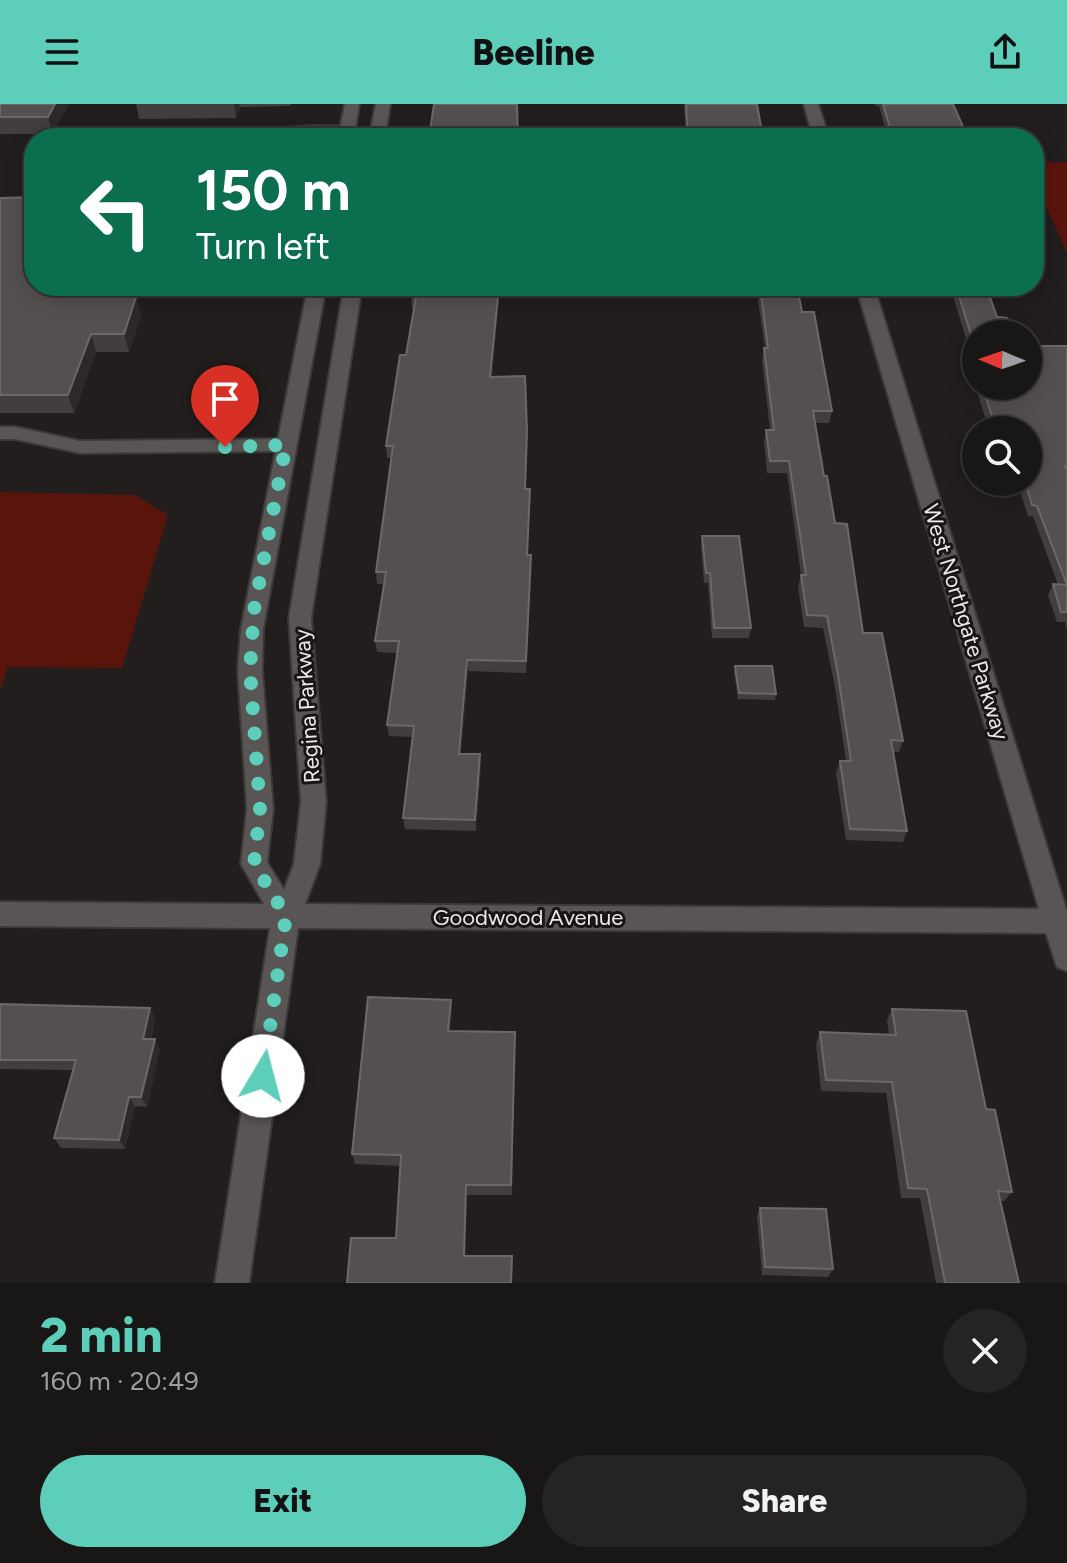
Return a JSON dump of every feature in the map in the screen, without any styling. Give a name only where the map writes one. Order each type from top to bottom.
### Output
[{"type":"street","points":[[347,128],[352,104]]},
{"type":"street","points":[[379,128],[383,104]]},
{"type":"street","points":[[811,104],[818,128]]},
{"type":"street","points":[[286,916],[254,864],[260,809],[250,670],[257,591],[315,296]]},
{"type":"street","name":"Regina Parkway","points":[[232,1283],[286,916],[307,866],[313,815],[313,762],[299,654],[304,583],[351,296]]},
{"type":"street","name":"West Northgate Parkway","points":[[868,296],[1067,958]]},
{"type":"street","points":[[286,445],[327,445]]},
{"type":"street","name":"Goodwood Avenue","points":[[0,914],[1055,921]]},
{"type":"lane","points":[[0,433],[15,433],[80,447],[286,445]]},
{"type":"shaded area","points":[[1044,162],[1067,162],[1067,253],[1044,201]]},
{"type":"shaded area","points":[[0,492],[135,495],[168,515],[122,668],[8,667],[0,690]]},
{"type":"building","points":[[0,104],[55,104],[48,117],[0,117]]},
{"type":"building","points":[[434,104],[517,104],[518,128],[430,128]]},
{"type":"building","points":[[686,104],[757,104],[761,128],[687,128]]},
{"type":"building","points":[[883,104],[953,104],[964,128],[890,128]]},
{"type":"building","points":[[24,197],[24,296],[136,297],[124,334],[91,334],[68,395],[0,395],[0,198]]},
{"type":"building","points":[[498,296],[490,377],[525,376],[525,489],[530,489],[527,555],[531,555],[526,661],[467,660],[459,754],[480,754],[475,820],[403,818],[414,726],[387,725],[399,641],[375,641],[386,572],[376,572],[393,446],[386,446],[400,355],[406,355],[416,297],[411,297]]},
{"type":"building","points":[[761,296],[799,296],[802,312],[814,312],[832,411],[813,411],[835,523],[847,524],[863,633],[882,633],[903,741],[891,740],[907,831],[850,829],[840,761],[851,761],[827,616],[807,615],[801,575],[806,575],[789,461],[770,461],[766,430],[774,430],[764,348],[768,348]]},
{"type":"building","points":[[959,296],[990,296],[997,317],[1007,318],[966,320]]},
{"type":"building","points":[[1042,346],[1067,346],[1067,585],[1037,506],[1032,505],[1029,496],[1042,496],[1042,416],[992,416],[987,400],[1042,400]]},
{"type":"building","points":[[702,536],[739,536],[751,628],[714,628],[710,573],[706,573]]},
{"type":"building","points":[[1053,584],[1067,585],[1067,612],[1061,612]]},
{"type":"building","points":[[735,666],[772,666],[776,694],[739,693]]},
{"type":"building","points":[[368,997],[451,1000],[448,1031],[515,1032],[511,1185],[466,1185],[464,1256],[512,1256],[511,1283],[347,1283],[351,1238],[396,1238],[401,1155],[352,1154]]},
{"type":"building","points":[[0,1004],[150,1008],[143,1039],[155,1039],[141,1097],[129,1097],[119,1140],[54,1138],[76,1060],[0,1060]]},
{"type":"building","points":[[892,1009],[966,1011],[986,1109],[995,1110],[1012,1192],[998,1191],[1019,1283],[945,1283],[927,1189],[908,1188],[892,1082],[826,1080],[820,1032],[896,1035]]},
{"type":"building","points":[[760,1208],[826,1209],[833,1269],[765,1267]]},
{"type":"route","points":[[225,447],[286,445],[254,610],[250,670],[260,809],[254,864],[286,916],[263,1076]]}]
